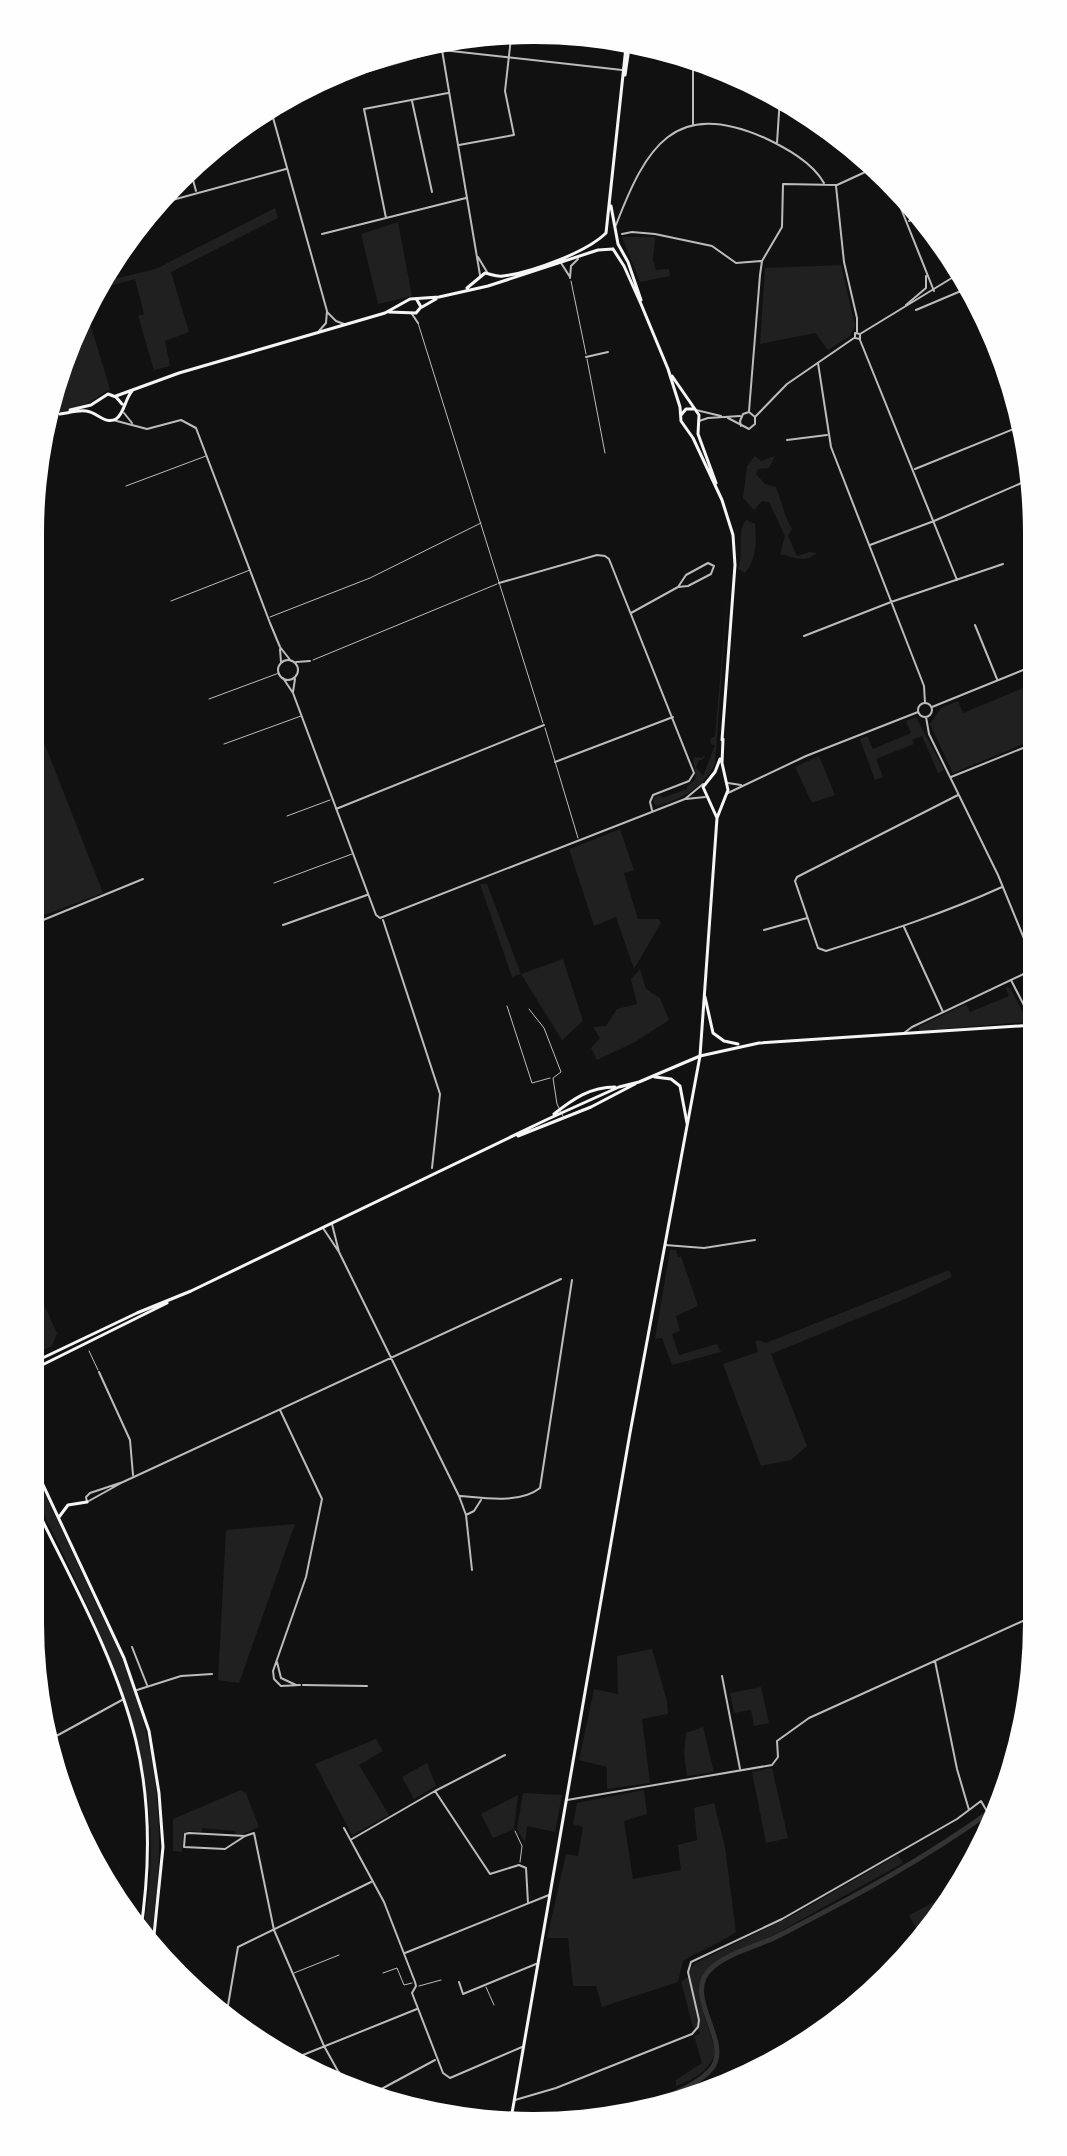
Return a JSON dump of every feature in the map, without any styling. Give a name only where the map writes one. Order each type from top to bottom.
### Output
[{"type":"main road","points":[[463,290],[480,277],[490,274],[503,276],[562,259],[601,240],[606,233],[627,53]]},
{"type":"main road","points":[[623,78],[627,71],[628,53]]},
{"type":"main road","points":[[610,203],[618,244],[628,262],[641,304]]},
{"type":"main road","points":[[606,233],[615,232]]},
{"type":"main road","points":[[601,240],[605,249]]},
{"type":"main road","points":[[60,414],[98,401],[105,395],[116,396],[385,313],[407,301],[490,285],[613,249],[618,244]]},
{"type":"main road","points":[[613,249],[624,266],[668,369],[683,424],[693,436],[720,495]]},
{"type":"main road","points":[[490,274],[494,280],[490,285]]},
{"type":"main road","points":[[480,277],[484,286]]},
{"type":"main road","points":[[385,313],[420,310],[439,297]]},
{"type":"main road","points":[[417,299],[420,310]]},
{"type":"main road","points":[[407,301],[405,306],[409,312]]},
{"type":"main road","points":[[668,369],[699,414],[698,434],[736,551],[723,739],[719,764],[704,784],[706,798],[717,818]]},
{"type":"main road","points":[[60,414],[83,410],[112,420],[119,417],[127,397],[136,388]]},
{"type":"main road","points":[[116,396],[122,409]]},
{"type":"main road","points":[[98,401],[98,415]]},
{"type":"main road","points":[[680,417],[686,409],[694,409]]},
{"type":"main road","points":[[683,424],[689,427],[698,423]]},
{"type":"main road","points":[[512,2111],[700,1056],[718,801],[727,793],[723,739]]},
{"type":"main road","points":[[709,778],[717,777],[725,781]]},
{"type":"main road","points":[[706,798],[718,801]]},
{"type":"main road","points":[[705,997],[714,1035],[742,1045]]},
{"type":"main road","points":[[503,1141],[565,1119],[651,1076],[700,1056],[742,1045],[1023,1026]]},
{"type":"main road","points":[[651,1076],[671,1079],[679,1085],[684,1095],[687,1123]]},
{"type":"main road","points":[[44,1366],[561,1112],[619,1087],[639,1082]]},
{"type":"main road","points":[[561,1112],[583,1094],[606,1087],[619,1087]]},
{"type":"main road","points":[[583,1094],[593,1099]]},
{"type":"main road","points":[[579,1105],[578,1100],[583,1094]]},
{"type":"main road","points":[[591,1107],[593,1099]]},
{"type":"main road","points":[[579,1105],[586,1109]]},
{"type":"main road","points":[[44,1358],[137,1313],[179,1297]]},
{"type":"main road","points":[[44,1486],[124,1658],[149,1731],[162,1814],[162,1870],[155,1932]]},
{"type":"main road","points":[[59,1517],[68,1505],[87,1502]]},
{"type":"main road","points":[[44,1525],[109,1662],[135,1739],[144,1789],[147,1878],[142,1916]]},
{"type":"street","points":[[458,145],[514,135],[505,91],[510,45]]},
{"type":"street","points":[[454,51],[623,70]]},
{"type":"street","points":[[443,52],[480,277]]},
{"type":"street","points":[[693,71],[693,125]]},
{"type":"street","points":[[386,218],[364,109],[449,93]]},
{"type":"street","points":[[412,100],[432,192]]},
{"type":"street","points":[[777,144],[779,111]]},
{"type":"street","points":[[274,119],[327,311],[326,323],[318,332]]},
{"type":"street","points":[[615,232],[653,150],[676,131],[693,125],[728,125],[777,144],[798,157],[825,185]]},
{"type":"street","points":[[176,199],[288,168]]},
{"type":"street","points":[[749,412],[762,261],[782,227],[783,184],[837,185],[864,173]]},
{"type":"street","points":[[194,181],[197,193]]},
{"type":"street","points":[[837,185],[844,262],[860,339],[957,580]]},
{"type":"street","points":[[322,234],[467,198]]},
{"type":"street","points":[[905,215],[934,291]]},
{"type":"street","points":[[622,234],[655,234],[712,246],[736,263],[762,261]]},
{"type":"street","points":[[477,255],[482,267],[490,274]]},
{"type":"street","points":[[570,278],[571,266],[581,256]]},
{"type":"street","points":[[561,263],[570,278]]},
{"type":"street","points":[[905,305],[926,288],[925,271]]},
{"type":"street","points":[[755,417],[783,387],[859,333],[951,279]]},
{"type":"street","points":[[916,310],[959,292]]},
{"type":"street","points":[[418,323],[420,310]]},
{"type":"street","points":[[327,311],[336,321],[346,324]]},
{"type":"street","points":[[409,312],[418,323]]},
{"type":"street","points":[[855,337],[860,339]]},
{"type":"street","points":[[586,357],[608,352]]},
{"type":"street","points":[[818,362],[828,435],[924,686],[925,703]]},
{"type":"street","points":[[122,409],[133,424]]},
{"type":"street","points":[[694,409],[751,428],[756,422],[749,412]]},
{"type":"street","points":[[698,423],[706,418],[727,418],[749,412]]},
{"type":"street","points":[[741,416],[741,426]]},
{"type":"street","points":[[112,420],[147,429],[174,420],[187,421],[196,428],[280,647],[298,672]]},
{"type":"street","points":[[912,469],[1012,430]]},
{"type":"street","points":[[787,440],[828,435]]},
{"type":"street","points":[[869,545],[1020,484]]},
{"type":"street","points":[[499,583],[602,555],[610,562],[692,765],[693,776],[686,783],[653,795],[650,802],[653,811]]},
{"type":"street","points":[[630,613],[678,587],[689,586],[711,574],[714,566],[708,563],[687,574],[678,587]]},
{"type":"street","points":[[804,636],[1003,564]]},
{"type":"street","points":[[975,625],[998,680]]},
{"type":"street","points":[[280,647],[279,673],[293,693],[352,854],[376,915],[381,918],[440,1094],[432,1168]]},
{"type":"street","points":[[280,665],[310,661]]},
{"type":"street","points":[[293,693],[298,672],[310,661]]},
{"type":"street","points":[[932,707],[1023,670]]},
{"type":"street","points":[[283,678],[288,680],[296,676]]},
{"type":"street","points":[[925,703],[932,707]]},
{"type":"street","points":[[727,793],[817,752],[918,712],[925,703]]},
{"type":"street","points":[[926,717],[931,714],[932,707]]},
{"type":"street","points":[[918,712],[926,717],[929,734],[1023,937]]},
{"type":"street","points":[[555,762],[673,717]]},
{"type":"street","points":[[335,809],[544,725]]},
{"type":"street","points":[[950,777],[1023,748]]},
{"type":"street","points":[[725,781],[742,785]]},
{"type":"street","points":[[381,918],[685,799],[704,784]]},
{"type":"street","points":[[958,795],[797,877],[795,881],[821,951],[904,926],[1002,887]]},
{"type":"street","points":[[685,799],[706,798]]},
{"type":"street","points":[[44,920],[143,879]]},
{"type":"street","points":[[283,925],[368,894]]},
{"type":"street","points":[[764,930],[808,917]]},
{"type":"street","points":[[904,926],[943,1012]]},
{"type":"street","points":[[904,1034],[908,1029],[1023,974]]},
{"type":"street","points":[[1011,980],[1023,1003]]},
{"type":"street","points":[[331,1223],[339,1252]]},
{"type":"street","points":[[322,1227],[339,1252],[459,1496],[466,1515],[472,1570]]},
{"type":"street","points":[[664,1245],[704,1248],[755,1240]]},
{"type":"street","points":[[87,1502],[133,1476],[561,1279]]},
{"type":"street","points":[[459,1496],[482,1499],[528,1495],[537,1491],[542,1483],[572,1280]]},
{"type":"street","points":[[99,1372],[130,1440],[133,1476]]},
{"type":"street","points":[[279,1409],[322,1499],[306,1577],[273,1673],[275,1682],[286,1687],[367,1686]]},
{"type":"street","points":[[466,1515],[474,1511],[482,1499]]},
{"type":"street","points":[[566,1800],[772,1765],[778,1757],[777,1741],[780,1736],[809,1718],[1023,1621]]},
{"type":"street","points":[[132,1647],[148,1686]]},
{"type":"street","points":[[279,1657],[277,1667],[280,1677],[300,1685]]},
{"type":"street","points":[[935,1659],[957,1769],[969,1810]]},
{"type":"street","points":[[136,1690],[181,1676],[212,1674]]},
{"type":"street","points":[[722,1676],[741,1770]]},
{"type":"street","points":[[57,1735],[123,1699]]},
{"type":"street","points":[[351,1840],[505,1755]]},
{"type":"street","points":[[435,1791],[490,1874],[520,1865],[528,1871],[528,1903]]},
{"type":"street","points":[[514,2101],[556,2088],[692,2034],[699,2020],[688,1972],[691,1962],[782,1919],[981,1801],[986,1811]]},
{"type":"street","points":[[344,1828],[394,1928],[416,1984],[412,1993],[443,2073],[450,2078],[516,2047],[523,2047]]},
{"type":"street","points":[[245,1836],[189,1833],[185,1834],[184,1847],[225,1849],[254,1833],[274,1930],[324,2046],[339,2072]]},
{"type":"street","points":[[228,2005],[238,1947],[372,1881]]},
{"type":"street","points":[[404,1953],[549,1895]]},
{"type":"street","points":[[459,1982],[463,1994],[537,1964]]},
{"type":"street","points":[[304,2054],[418,2009]]},
{"type":"street","points":[[383,2088],[436,2060]]},
{"type":"lane","points":[[570,278],[605,453]]},
{"type":"lane","points":[[418,323],[579,840]]},
{"type":"lane","points":[[126,486],[208,456]]},
{"type":"lane","points":[[268,618],[370,578],[481,523]]},
{"type":"lane","points":[[171,601],[250,570]]},
{"type":"lane","points":[[310,661],[499,583]]},
{"type":"lane","points":[[209,699],[279,673]]},
{"type":"lane","points":[[224,744],[302,716]]},
{"type":"lane","points":[[287,816],[332,800]]},
{"type":"lane","points":[[274,883],[352,854]]},
{"type":"lane","points":[[507,1006],[532,1083],[553,1078],[561,1072],[544,1028],[529,1009]]},
{"type":"lane","points":[[553,1078],[565,1119]]},
{"type":"lane","points":[[89,1351],[99,1372]]},
{"type":"lane","points":[[515,1831],[522,1846],[520,1865]]},
{"type":"lane","points":[[294,1973],[339,1955]]},
{"type":"lane","points":[[383,1973],[397,1968],[404,1985],[423,1987],[441,1980]]},
{"type":"lane","points":[[485,1985],[494,2005]]},
{"type":"shaded area","points":[[275,208],[278,218],[171,272],[189,332],[165,341],[170,366],[154,370],[138,316],[144,314],[135,279],[112,285],[116,278],[156,269]]},
{"type":"shaded area","points":[[398,222],[412,296],[378,304],[361,234]]},
{"type":"shaded area","points":[[622,237],[655,237],[653,260],[656,270],[669,269],[670,276],[640,282]]},
{"type":"shaded area","points":[[841,265],[855,326],[850,336],[828,350],[815,333],[760,344],[765,268]]},
{"type":"shaded area","points":[[90,325],[110,389],[88,403],[60,412]]},
{"type":"shaded area","points":[[755,456],[761,461],[775,456],[769,468],[758,469],[756,474],[765,484],[776,487],[792,529],[788,536],[796,554],[817,553],[799,559],[780,554],[785,536],[769,502],[762,501],[754,510],[743,498],[747,466]]},
{"type":"shaded area","points":[[746,520],[755,524],[756,537],[754,557],[745,573],[738,569],[741,530]]},
{"type":"shaded area","points":[[728,589],[715,763],[705,779],[691,791],[657,806],[653,802],[655,797],[660,795],[662,798],[687,789],[692,783],[695,776],[694,757],[705,757],[702,760],[699,760],[696,767],[703,776],[715,745],[711,744],[710,739],[715,736]]},
{"type":"shaded area","points":[[1023,688],[1023,744],[953,773],[930,724],[941,708],[958,701],[963,713]]},
{"type":"shaded area","points":[[916,717],[944,770],[938,773],[922,736],[912,740],[914,744],[876,759],[883,777],[875,780],[860,739],[867,736],[873,749],[911,733],[906,721]]},
{"type":"shaded area","points":[[44,742],[103,893],[44,915]]},
{"type":"shaded area","points":[[819,756],[835,795],[812,803],[795,767]]},
{"type":"shaded area","points":[[620,829],[634,870],[624,873],[638,919],[659,919],[661,923],[634,969],[616,917],[594,926],[570,852],[570,849]]},
{"type":"shaded area","points":[[480,884],[487,884],[521,974],[512,977]]},
{"type":"shaded area","points":[[563,959],[583,1021],[562,1040],[521,974]]},
{"type":"shaded area","points":[[640,969],[646,989],[660,998],[669,1020],[635,1042],[597,1060],[591,1048],[600,1038],[593,1027],[606,1026],[617,1009],[637,1004],[631,979]]},
{"type":"shaded area","points":[[1005,987],[1010,988],[1023,1012],[1023,1022],[919,1031],[918,1027],[966,1004],[970,1012],[1009,996]]},
{"type":"shaded area","points":[[670,1250],[676,1250],[678,1257],[681,1256],[698,1306],[676,1316],[680,1331],[672,1334],[679,1355],[717,1344],[721,1352],[672,1365],[662,1338],[655,1339]]},
{"type":"shaded area","points":[[949,1270],[952,1277],[771,1354],[807,1446],[791,1460],[761,1466],[723,1364],[758,1352],[755,1341],[766,1343]]},
{"type":"shaded area","points":[[44,1305],[57,1333],[52,1346],[44,1350]]},
{"type":"shaded area","points":[[44,1493],[121,1658],[145,1726],[158,1819],[158,1881],[152,1929],[144,1919],[150,1873],[149,1813],[141,1757],[126,1702],[82,1595],[44,1515]]},
{"type":"shaded area","points":[[295,1524],[239,1683],[218,1680],[226,1530]]},
{"type":"shaded area","points":[[652,1649],[668,1714],[642,1719],[650,1783],[607,1789],[607,1767],[579,1760],[594,1689],[618,1694],[617,1656]]},
{"type":"shaded area","points":[[761,1687],[769,1723],[754,1726],[751,1710],[734,1713],[730,1693]]},
{"type":"shaded area","points":[[703,1727],[714,1772],[687,1776],[684,1754],[686,1733]]},
{"type":"shaded area","points":[[376,1739],[383,1751],[359,1765],[389,1815],[352,1835],[315,1764]]},
{"type":"shaded area","points":[[427,1763],[436,1786],[414,1799],[402,1777]]},
{"type":"shaded area","points":[[772,1768],[788,1838],[766,1843],[752,1772]]},
{"type":"shaded area","points":[[241,1790],[246,1793],[259,1827],[243,1834],[202,1828],[202,1832],[188,1831],[183,1834],[182,1852],[173,1851],[173,1819]]},
{"type":"shaded area","points":[[644,1790],[647,1814],[624,1821],[633,1879],[681,1870],[678,1845],[697,1840],[694,1808],[714,1803],[725,1847],[736,1932],[683,1961],[678,1982],[602,2007],[596,1986],[573,1986],[568,1938],[547,1938],[566,1854],[578,1856],[583,1827],[573,1824],[577,1803]]},
{"type":"shaded area","points":[[523,1793],[562,1795],[555,1832],[527,1826],[525,1843],[517,1829]]},
{"type":"shaded area","points":[[518,1795],[514,1829],[493,1838],[481,1814]]},
{"type":"shaded area","points":[[898,1855],[903,1863],[709,1967],[700,1987],[700,1998],[715,2054],[699,2074],[676,2086],[676,2080],[702,2063],[694,2036],[700,2031],[693,2027],[681,1982],[689,1976],[694,1964],[795,1914]]},
{"type":"shaded area","points":[[936,1901],[916,1928],[909,1915]]},
{"type":"waterway","points":[[687,2087],[705,2076],[717,2057],[701,1989],[704,1977],[714,1966],[863,1891],[983,1816]]}]
